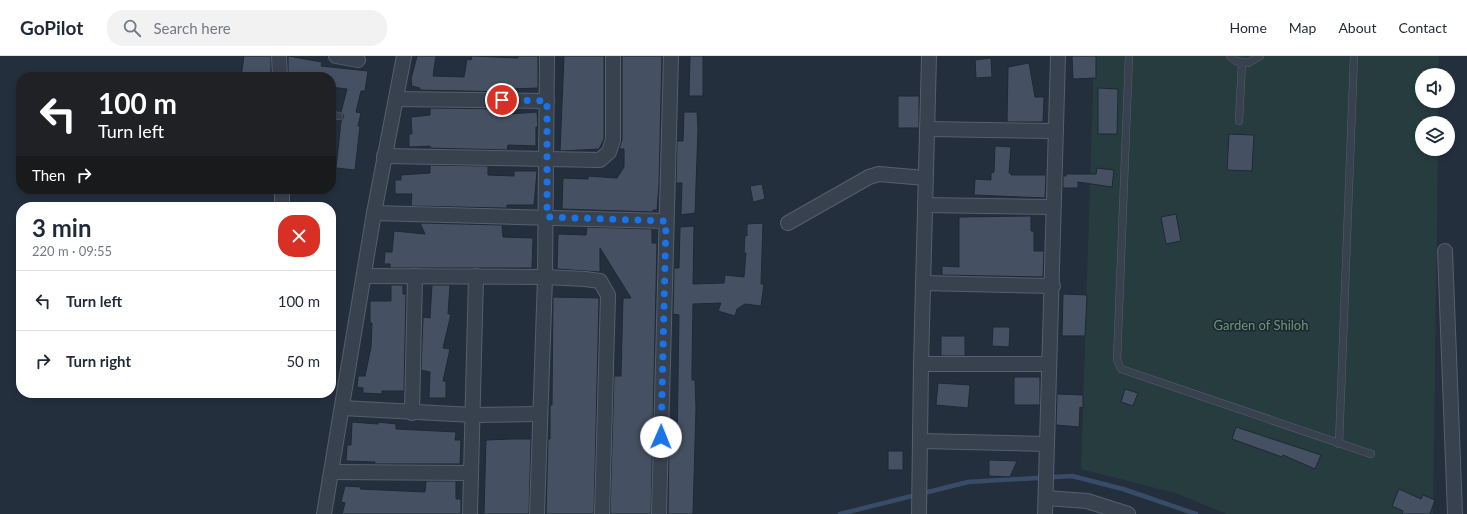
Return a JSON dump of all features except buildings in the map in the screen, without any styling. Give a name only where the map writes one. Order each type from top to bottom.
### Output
[{"type":"street","points":[[279,56],[280,72]]},
{"type":"street","points":[[336,56],[358,60]]},
{"type":"street","points":[[324,514],[374,213],[404,56]]},
{"type":"street","points":[[536,514],[546,277],[548,56]]},
{"type":"street","points":[[384,156],[600,160],[609,152],[613,140],[614,56]]},
{"type":"street","points":[[659,514],[666,221],[672,56]]},
{"type":"street","points":[[919,514],[921,364],[929,56]]},
{"type":"street","points":[[1045,514],[1046,444],[1053,286],[1053,207],[1058,56]]},
{"type":"street","points":[[396,99],[547,101]]},
{"type":"street","points":[[927,129],[1056,131]]},
{"type":"street","points":[[788,223],[874,175],[879,174],[926,178]]},
{"type":"street","points":[[925,206],[1053,207]]},
{"type":"street","points":[[374,213],[666,221]]},
{"type":"street","points":[[1445,251],[1455,514]]},
{"type":"street","points":[[364,276],[546,277],[600,281],[608,295],[602,514]]},
{"type":"street","points":[[412,413],[415,276]]},
{"type":"street","points":[[470,514],[476,276]]},
{"type":"street","points":[[923,283],[1053,286]]},
{"type":"street","points":[[921,364],[1049,364]]},
{"type":"street","points":[[342,408],[412,413],[473,415],[540,414]]},
{"type":"street","points":[[921,441],[1046,444]]},
{"type":"street","points":[[332,472],[471,473]]},
{"type":"street","points":[[1046,498],[1087,501],[1128,514]]},
{"type":"lane","points":[[1129,56],[1117,360],[1121,369],[1371,454]]},
{"type":"lane","points":[[1230,56],[1236,61],[1242,63],[1254,61],[1260,56]]},
{"type":"lane","points":[[1339,444],[1354,56]]},
{"type":"lane","points":[[1239,121],[1242,63]]},
{"type":"green space","name":"Garden of Shiloh","points":[[1094,56],[1439,56],[1438,68],[1415,68],[1415,108],[1438,108],[1438,116],[1415,116],[1415,156],[1438,156],[1433,514],[1227,514],[1175,493],[1081,469]]},
{"type":"waterway","points":[[840,514],[968,482],[1072,476],[1123,489],[1196,514]]},
{"type":"route","points":[[502,100],[547,101],[547,217],[666,221],[661,437]]}]
